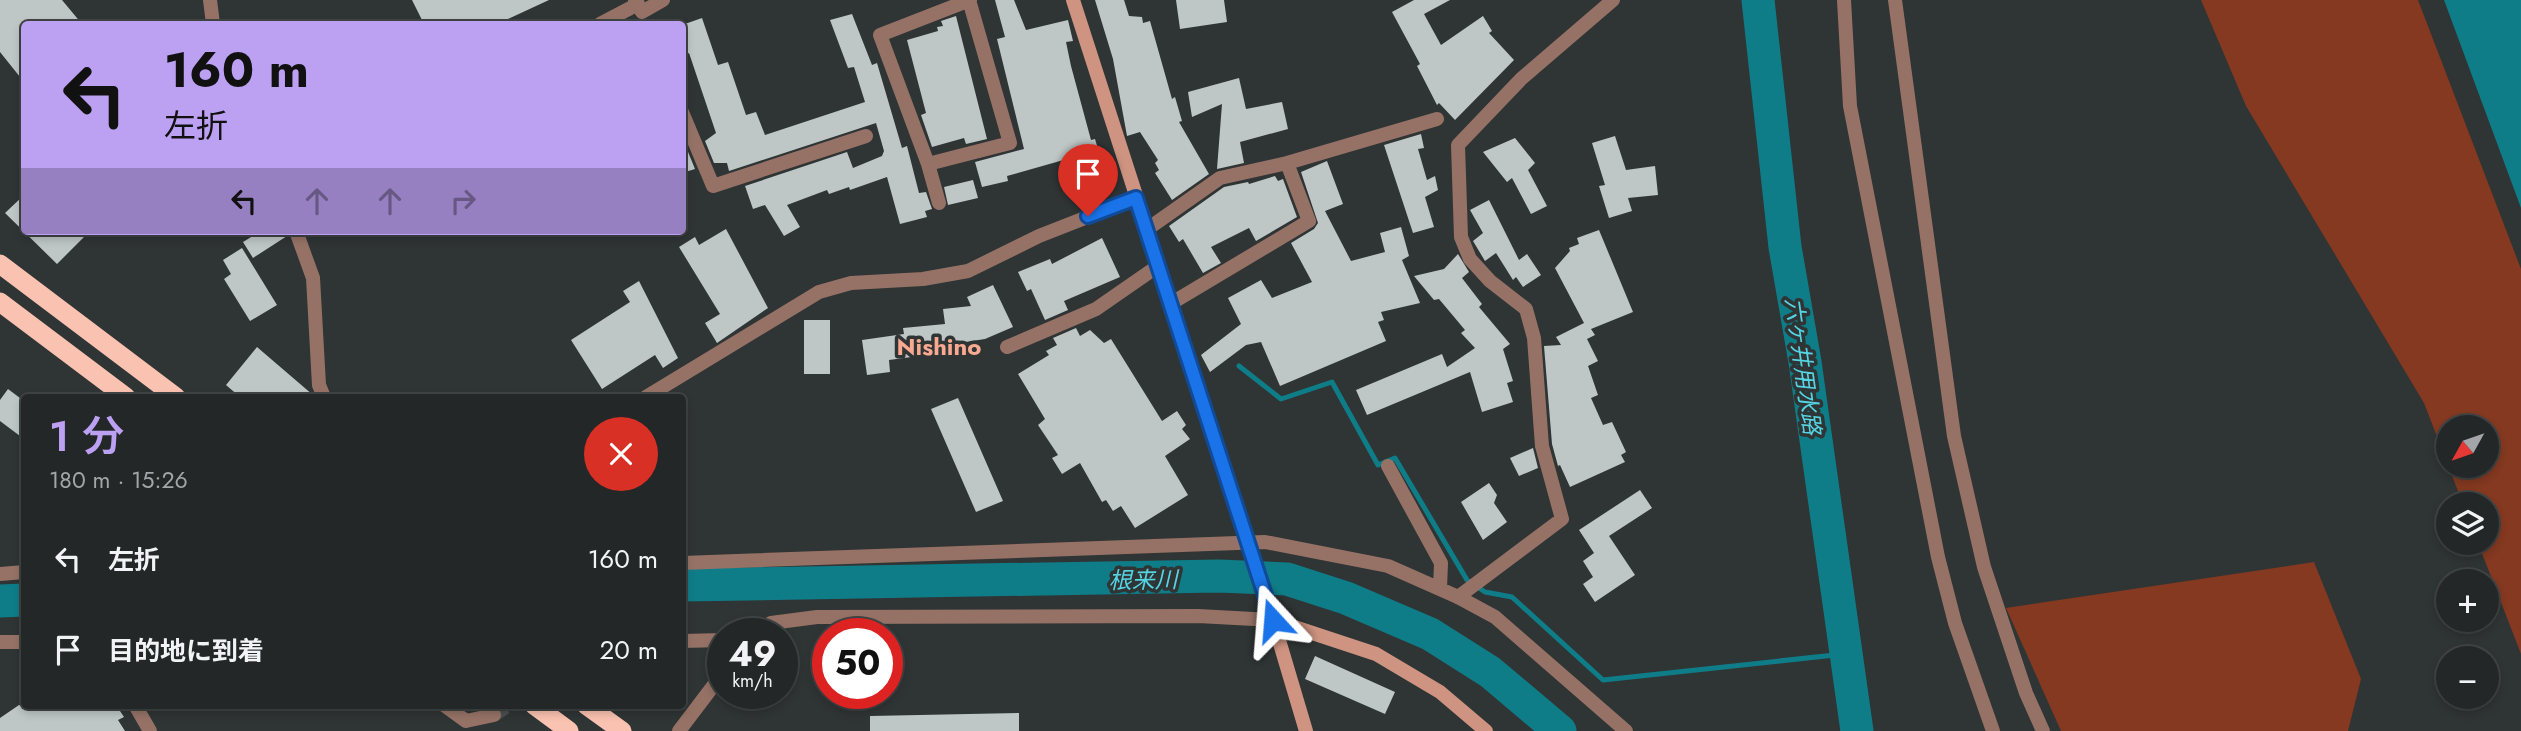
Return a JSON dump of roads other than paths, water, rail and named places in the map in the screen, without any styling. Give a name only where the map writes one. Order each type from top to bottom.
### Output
[{"type":"highway","points":[[0,264],[172,394]]},
{"type":"highway","points":[[0,302],[122,394]]},
{"type":"highway","points":[[539,709],[569,731]]},
{"type":"highway","points":[[592,709],[622,731]]},
{"type":"main road","points":[[1073,0],[1251,549],[1306,731]]},
{"type":"main road","points":[[1273,620],[1377,654],[1440,692],[1486,731]]},
{"type":"street","points":[[210,0],[213,21]]},
{"type":"street","points":[[609,21],[663,0]]},
{"type":"street","points":[[928,163],[1010,143],[969,0],[880,35],[928,163],[939,203]]},
{"type":"street","points":[[1458,597],[1562,519],[1542,446],[1534,338],[1526,309],[1490,281],[1470,259],[1461,237],[1458,145],[1521,79],[1613,0]]},
{"type":"street","points":[[1844,0],[1850,106],[1935,544],[1955,623],[1993,731]]},
{"type":"street","points":[[1895,0],[1954,436],[1984,567],[2026,693],[2043,731]]},
{"type":"street","points":[[1146,230],[1220,178],[1287,163],[1437,119]]},
{"type":"street","points":[[686,122],[713,186],[866,136]]},
{"type":"street","points":[[1170,304],[1309,221],[1287,163]]},
{"type":"street","points":[[651,394],[819,292],[851,283],[923,279],[968,271],[1039,236],[1136,198]]},
{"type":"street","points":[[297,235],[313,278],[319,385],[323,394]]},
{"type":"street","points":[[1007,347],[1096,309],[1158,266]]},
{"type":"street","points":[[1388,466],[1441,563],[1440,589]]},
{"type":"street","points":[[686,563],[1251,549],[1265,542],[1388,566],[1458,597],[1495,617],[1626,731]]},
{"type":"street","points":[[0,574],[21,572]]},
{"type":"street","points":[[798,620],[1198,615],[1273,620]]},
{"type":"street","points":[[686,641],[707,640]]},
{"type":"street","points":[[0,642],[21,642]]},
{"type":"street","points":[[680,731],[707,695]]},
{"type":"street","points":[[137,709],[149,731]]},
{"type":"street","points":[[449,709],[466,722],[494,715]]},
{"type":"water","points":[[2444,0],[2521,0],[2521,208]]},
{"type":"waterway","name":"六ヶ井用水路","points":[[1758,0],[1785,247],[1805,362],[1857,731]]},
{"type":"waterway","points":[[1239,366],[1281,399],[1332,382],[1378,465],[1395,458],[1467,580],[1485,592],[1512,597],[1603,680],[1844,654]]},
{"type":"waterway","name":"根来川","points":[[686,585],[1219,576],[1287,579],[1346,598],[1430,634],[1490,672],[1560,731]]},
{"type":"waterway","name":"根来川","points":[[0,601],[21,600]]},
{"type":"tunnel","points":[[494,715],[503,709]]},
{"type":"district","name":"Nishino","points":[[939,346]]}]
